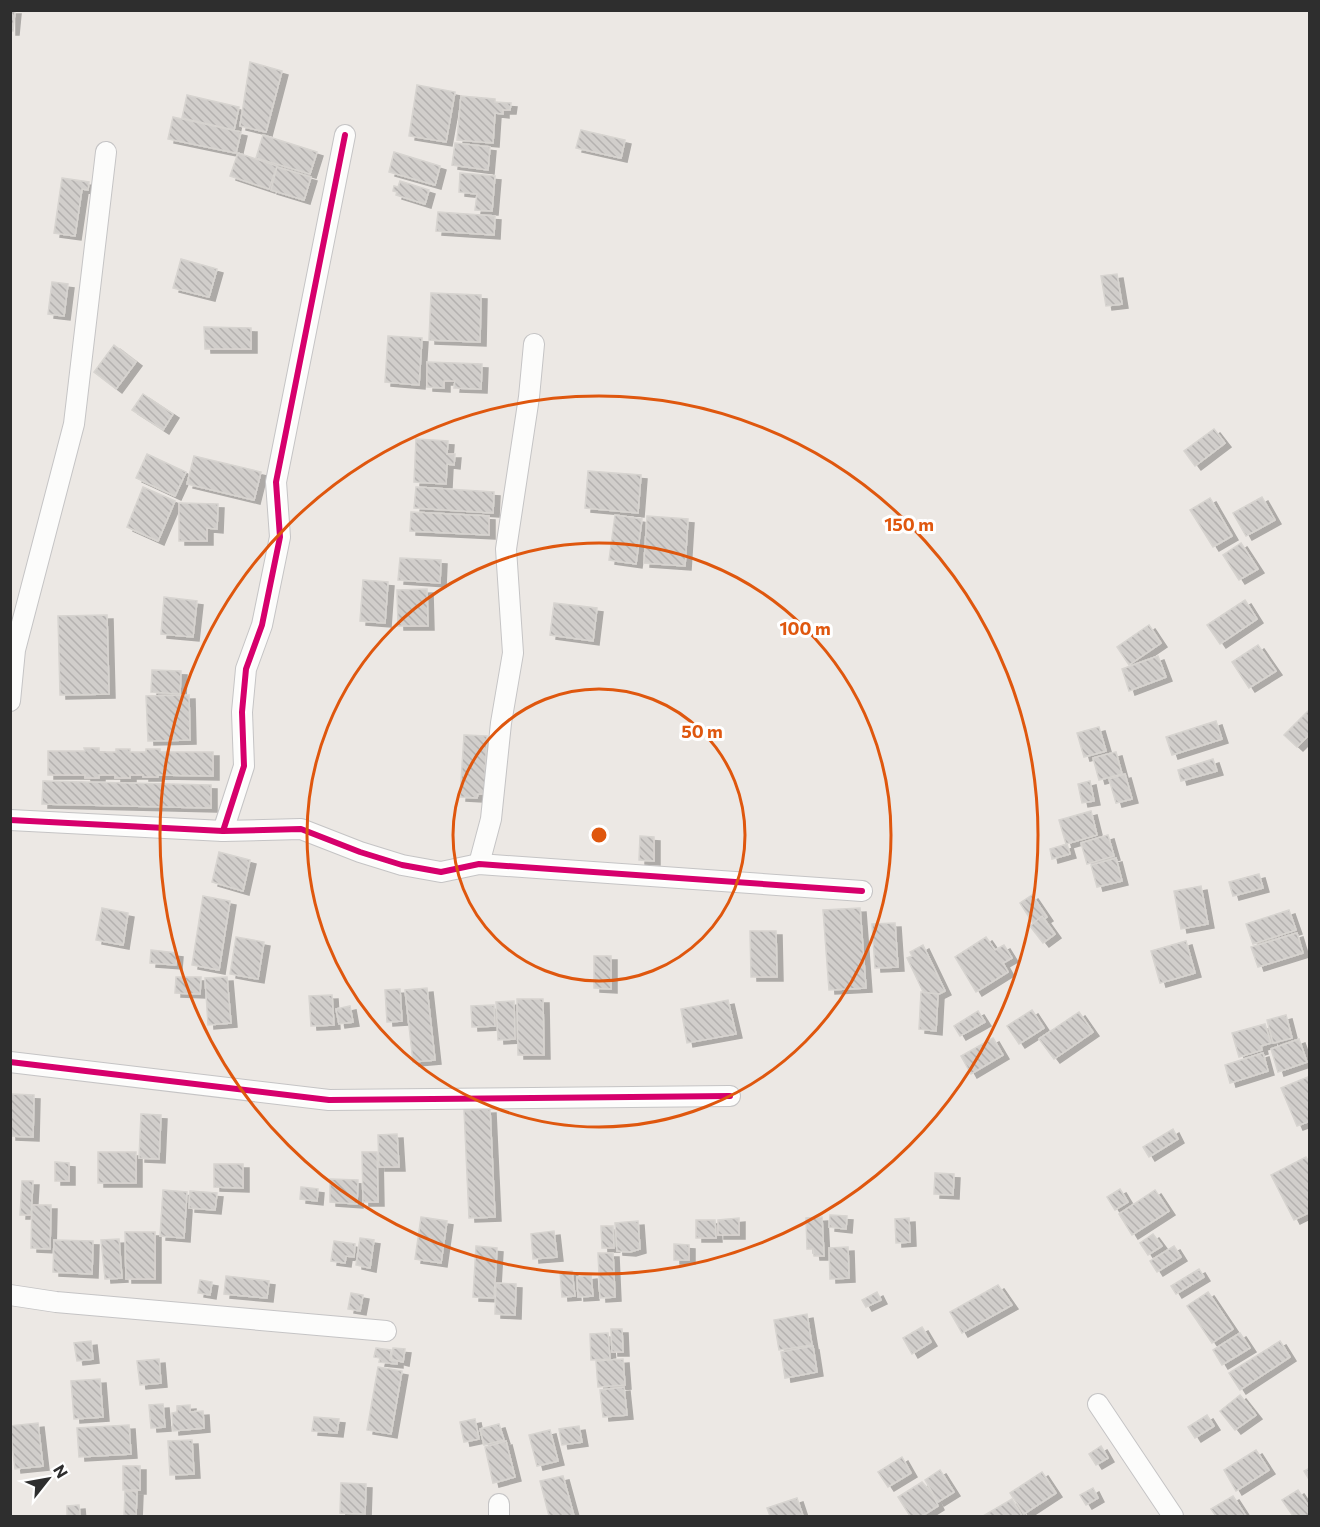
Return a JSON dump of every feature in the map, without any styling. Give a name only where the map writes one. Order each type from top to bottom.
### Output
[{"type":"street","points":[[223,831],[244,765],[242,712],[246,669],[262,625],[280,537],[276,482],[345,135]]},
{"type":"street","points":[[10,701],[15,650],[74,423],[106,152]]},
{"type":"street","points":[[479,864],[491,819],[501,723],[513,653],[506,549],[529,397],[534,344]]},
{"type":"street","points":[[10,820],[223,831],[302,829],[360,852],[402,865],[441,872],[479,864],[862,891]]},
{"type":"street","points":[[10,1062],[329,1100],[730,1095]]},
{"type":"street","points":[[10,1295],[56,1302],[386,1331]]},
{"type":"street","points":[[1098,1404],[1173,1516]]},
{"type":"building","points":[[10,10],[15,10],[13,31],[10,31]]},
{"type":"building","points":[[250,62],[282,71],[266,132],[240,126]]},
{"type":"building","points":[[417,85],[455,92],[446,142],[409,136]]},
{"type":"building","points":[[187,95],[239,107],[234,130],[182,118]]},
{"type":"building","points":[[461,96],[511,103],[510,110],[503,110],[503,114],[495,113],[493,143],[457,140]]},
{"type":"building","points":[[173,117],[241,132],[236,153],[168,139]]},
{"type":"building","points":[[581,130],[625,140],[621,158],[576,148]]},
{"type":"building","points":[[263,135],[317,152],[310,174],[256,158]]},
{"type":"building","points":[[455,143],[490,147],[488,170],[452,165]]},
{"type":"building","points":[[394,152],[440,166],[435,185],[389,172]]},
{"type":"building","points":[[238,153],[277,166],[269,189],[230,176]]},
{"type":"building","points":[[277,167],[311,177],[304,200],[271,190]]},
{"type":"building","points":[[460,173],[495,176],[492,211],[475,210],[477,194],[459,192]]},
{"type":"building","points":[[62,178],[89,182],[88,190],[82,189],[75,236],[54,233]]},
{"type":"building","points":[[400,181],[429,190],[425,204],[396,195],[397,192],[393,191],[394,186],[398,187]]},
{"type":"building","points":[[438,212],[495,216],[494,235],[436,231]]},
{"type":"building","points":[[181,259],[217,269],[209,297],[173,288]]},
{"type":"building","points":[[1117,274],[1122,304],[1106,306],[1101,276]]},
{"type":"building","points":[[52,282],[68,284],[64,316],[48,314]]},
{"type":"building","points":[[431,293],[481,295],[480,342],[429,340]]},
{"type":"building","points":[[204,327],[251,328],[251,349],[205,349]]},
{"type":"building","points":[[388,336],[422,338],[419,385],[385,382]]},
{"type":"building","points":[[114,345],[136,362],[116,389],[94,372]]},
{"type":"building","points":[[427,362],[482,364],[481,389],[454,388],[455,381],[444,381],[444,388],[427,387]]},
{"type":"building","points":[[143,394],[173,414],[163,430],[132,410]]},
{"type":"building","points":[[1214,429],[1225,443],[1195,466],[1184,451]]},
{"type":"building","points":[[416,439],[448,441],[447,454],[455,454],[454,465],[447,464],[446,484],[414,482]]},
{"type":"building","points":[[147,454],[186,472],[175,496],[136,478]]},
{"type":"building","points":[[194,456],[261,472],[254,500],[187,484]]},
{"type":"building","points":[[588,471],[641,475],[638,513],[585,508]]},
{"type":"building","points":[[143,487],[175,501],[158,541],[127,527]]},
{"type":"building","points":[[416,487],[494,492],[493,513],[414,508]]},
{"type":"building","points":[[1262,497],[1275,520],[1246,536],[1233,513]]},
{"type":"building","points":[[1210,498],[1232,536],[1213,547],[1190,510]]},
{"type":"building","points":[[179,503],[218,504],[217,529],[207,528],[207,541],[179,541]]},
{"type":"building","points":[[411,512],[489,516],[489,535],[410,531]]},
{"type":"building","points":[[615,515],[642,519],[636,564],[609,560]]},
{"type":"building","points":[[647,516],[688,519],[685,566],[644,563]]},
{"type":"building","points":[[1241,543],[1258,569],[1239,580],[1223,555]]},
{"type":"building","points":[[400,558],[441,560],[440,583],[398,580]]},
{"type":"building","points":[[363,580],[388,582],[385,623],[360,621]]},
{"type":"building","points":[[427,589],[428,626],[398,626],[397,590]]},
{"type":"building","points":[[164,597],[197,601],[193,637],[161,634]]},
{"type":"building","points":[[1245,600],[1257,619],[1220,644],[1207,625]]},
{"type":"building","points":[[554,603],[597,608],[593,641],[550,635]]},
{"type":"building","points":[[107,615],[109,694],[60,695],[58,616]]},
{"type":"building","points":[[1149,625],[1161,643],[1129,665],[1117,647]]},
{"type":"building","points":[[1258,645],[1276,671],[1249,688],[1232,662]]},
{"type":"building","points":[[1158,656],[1166,677],[1129,691],[1122,669]]},
{"type":"building","points":[[152,670],[181,671],[180,694],[151,692]]},
{"type":"building","points":[[189,695],[190,740],[148,741],[146,696]]},
{"type":"building","points":[[1310,709],[1310,734],[1297,747],[1284,735]]},
{"type":"building","points":[[1216,721],[1222,739],[1172,755],[1166,737]]},
{"type":"building","points":[[1099,727],[1106,751],[1084,757],[1077,733]]},
{"type":"building","points":[[464,735],[487,736],[484,794],[478,794],[477,798],[460,797]]},
{"type":"building","points":[[84,748],[99,748],[99,752],[130,749],[130,752],[146,752],[146,749],[160,749],[160,752],[213,752],[213,776],[143,777],[143,775],[130,775],[130,778],[115,778],[115,775],[99,775],[99,778],[85,778],[85,775],[48,775],[48,751],[85,751]]},
{"type":"building","points":[[1116,752],[1122,774],[1099,780],[1093,758]]},
{"type":"building","points":[[1213,759],[1217,771],[1181,781],[1178,770]]},
{"type":"building","points":[[1125,774],[1132,799],[1116,803],[1109,779]]},
{"type":"building","points":[[43,781],[211,785],[211,808],[42,804]]},
{"type":"building","points":[[1090,781],[1094,801],[1082,803],[1078,784]]},
{"type":"building","points":[[1091,811],[1097,835],[1066,844],[1059,820]]},
{"type":"building","points":[[1108,835],[1114,856],[1087,864],[1081,843]]},
{"type":"building","points":[[640,836],[654,837],[654,861],[639,860]]},
{"type":"building","points":[[1067,844],[1070,854],[1052,859],[1050,849]]},
{"type":"building","points":[[219,852],[250,860],[243,891],[212,882]]},
{"type":"building","points":[[1116,858],[1122,881],[1097,887],[1091,865]]},
{"type":"building","points":[[1259,874],[1263,888],[1233,896],[1229,882]]},
{"type":"building","points":[[1201,886],[1208,924],[1181,929],[1174,891]]},
{"type":"building","points":[[1032,895],[1047,917],[1034,925],[1020,903]]},
{"type":"building","points":[[203,896],[230,901],[219,970],[192,965]]},
{"type":"building","points":[[102,908],[128,913],[123,945],[96,940]]},
{"type":"building","points":[[860,908],[866,988],[829,990],[823,910]]},
{"type":"building","points":[[1289,910],[1296,930],[1253,944],[1246,924]]},
{"type":"building","points":[[1042,916],[1055,934],[1043,943],[1030,926]]},
{"type":"building","points":[[895,923],[898,967],[875,968],[872,924]]},
{"type":"building","points":[[750,931],[776,931],[777,977],[751,977]]},
{"type":"building","points":[[1297,933],[1303,953],[1258,967],[1251,947]]},
{"type":"building","points":[[236,937],[264,942],[258,979],[230,974]]},
{"type":"building","points":[[986,937],[995,950],[1004,945],[1012,958],[1003,963],[1008,972],[976,992],[955,957]]},
{"type":"building","points":[[1186,941],[1195,973],[1160,983],[1151,951]]},
{"type":"building","points":[[923,945],[945,991],[927,1000],[907,958],[912,956],[910,952]]},
{"type":"building","points":[[151,950],[177,953],[176,965],[150,963]]},
{"type":"building","points":[[594,956],[611,956],[611,989],[594,988]]},
{"type":"building","points":[[176,977],[201,977],[200,994],[175,993]]},
{"type":"building","points":[[227,977],[231,1023],[208,1025],[205,978]]},
{"type":"building","points":[[427,988],[435,1060],[413,1062],[405,990]]},
{"type":"building","points":[[400,989],[402,1021],[387,1022],[385,990]]},
{"type":"building","points":[[921,992],[938,994],[936,1031],[919,1029]]},
{"type":"building","points":[[332,995],[334,1025],[311,1026],[309,996]]},
{"type":"building","points":[[517,999],[543,999],[544,1055],[518,1055]]},
{"type":"building","points":[[728,1000],[736,1034],[687,1043],[681,1009]]},
{"type":"building","points":[[514,1001],[515,1039],[498,1040],[496,1002]]},
{"type":"building","points":[[494,1005],[495,1026],[472,1027],[471,1006]]},
{"type":"building","points":[[350,1006],[353,1022],[339,1024],[336,1009]]},
{"type":"building","points":[[1032,1010],[1044,1028],[1019,1044],[1007,1026]]},
{"type":"building","points":[[978,1011],[985,1022],[960,1036],[954,1026]]},
{"type":"building","points":[[1079,1012],[1093,1032],[1054,1059],[1039,1039]]},
{"type":"building","points":[[1286,1015],[1292,1038],[1273,1043],[1267,1020]]},
{"type":"building","points":[[1265,1024],[1271,1043],[1261,1046],[1262,1050],[1239,1057],[1232,1033]]},
{"type":"building","points":[[993,1038],[1003,1055],[971,1074],[961,1056]]},
{"type":"building","points":[[1299,1039],[1307,1062],[1278,1072],[1271,1049]]},
{"type":"building","points":[[1263,1053],[1268,1071],[1230,1083],[1225,1065]]},
{"type":"building","points":[[1310,1076],[1310,1121],[1297,1126],[1281,1088]]},
{"type":"building","points":[[11,1094],[34,1095],[33,1137],[10,1136]]},
{"type":"building","points":[[490,1109],[495,1217],[469,1218],[464,1110]]},
{"type":"building","points":[[141,1114],[161,1115],[159,1159],[139,1158]]},
{"type":"building","points":[[1173,1129],[1178,1139],[1149,1157],[1143,1147]]},
{"type":"building","points":[[397,1134],[399,1167],[379,1167],[378,1135]]},
{"type":"building","points":[[98,1152],[136,1152],[136,1183],[98,1183]]},
{"type":"building","points":[[362,1152],[377,1152],[378,1202],[363,1202]]},
{"type":"building","points":[[1306,1157],[1310,1164],[1310,1212],[1294,1220],[1271,1175]]},
{"type":"building","points":[[55,1162],[69,1163],[69,1181],[55,1181]]},
{"type":"building","points":[[214,1164],[243,1164],[243,1188],[214,1187]]},
{"type":"building","points":[[935,1173],[954,1174],[953,1195],[934,1194]]},
{"type":"building","points":[[330,1179],[358,1180],[357,1204],[330,1202]]},
{"type":"building","points":[[22,1181],[33,1181],[31,1215],[20,1215]]},
{"type":"building","points":[[301,1187],[318,1189],[317,1201],[300,1199]]},
{"type":"building","points":[[1120,1189],[1128,1202],[1115,1210],[1107,1197]]},
{"type":"building","points":[[163,1190],[187,1192],[184,1238],[160,1236]]},
{"type":"building","points":[[1155,1190],[1169,1211],[1132,1235],[1119,1214]]},
{"type":"building","points":[[190,1191],[217,1193],[215,1210],[189,1208]]},
{"type":"building","points":[[32,1205],[51,1205],[50,1249],[31,1248]]},
{"type":"building","points":[[830,1215],[847,1216],[846,1229],[829,1227]]},
{"type":"building","points":[[421,1217],[447,1221],[441,1263],[415,1259]]},
{"type":"building","points":[[822,1217],[824,1256],[814,1256],[813,1249],[807,1249],[806,1218]]},
{"type":"building","points":[[739,1218],[739,1235],[718,1235],[718,1220]]},
{"type":"building","points":[[909,1218],[910,1242],[896,1243],[895,1219]]},
{"type":"building","points":[[696,1220],[715,1220],[716,1238],[696,1238]]},
{"type":"building","points":[[638,1221],[640,1249],[630,1252],[617,1251],[615,1223]]},
{"type":"building","points":[[601,1226],[613,1226],[614,1248],[602,1248]]},
{"type":"building","points":[[554,1231],[557,1257],[533,1259],[531,1234]]},
{"type":"building","points":[[125,1232],[155,1232],[155,1279],[126,1279]]},
{"type":"building","points":[[1153,1234],[1162,1246],[1148,1255],[1140,1243]]},
{"type":"building","points":[[360,1238],[374,1240],[370,1268],[356,1265]]},
{"type":"building","points":[[119,1239],[122,1278],[105,1279],[101,1240]]},
{"type":"building","points":[[54,1240],[93,1241],[92,1274],[53,1272]]},
{"type":"building","points":[[334,1241],[355,1244],[354,1257],[346,1256],[345,1263],[331,1261]]},
{"type":"building","points":[[674,1244],[689,1245],[689,1260],[674,1260]]},
{"type":"building","points":[[476,1246],[497,1248],[494,1298],[473,1297]]},
{"type":"building","points":[[1174,1246],[1181,1257],[1157,1272],[1150,1261]]},
{"type":"building","points":[[848,1247],[849,1278],[830,1279],[829,1248]]},
{"type":"building","points":[[598,1253],[613,1253],[615,1297],[600,1298]]},
{"type":"building","points":[[1199,1269],[1204,1277],[1176,1294],[1171,1286]]},
{"type":"building","points":[[572,1271],[575,1296],[562,1297],[560,1272]]},
{"type":"building","points":[[591,1275],[593,1296],[578,1297],[577,1277]]},
{"type":"building","points":[[226,1276],[269,1281],[267,1298],[224,1294]]},
{"type":"building","points":[[200,1280],[212,1282],[210,1295],[198,1293]]},
{"type":"building","points":[[496,1283],[516,1284],[515,1315],[495,1314]]},
{"type":"building","points":[[998,1285],[1012,1305],[962,1333],[950,1312]]},
{"type":"building","points":[[877,1292],[881,1300],[866,1307],[862,1300]]},
{"type":"building","points":[[1208,1292],[1233,1329],[1212,1343],[1187,1306]]},
{"type":"building","points":[[351,1293],[363,1295],[360,1311],[348,1309]]},
{"type":"building","points":[[807,1314],[812,1345],[779,1350],[774,1320]]},
{"type":"building","points":[[922,1327],[931,1342],[912,1354],[903,1338]]},
{"type":"building","points":[[611,1329],[622,1329],[623,1352],[612,1352]]},
{"type":"building","points":[[608,1333],[610,1359],[591,1360],[590,1334]]},
{"type":"building","points":[[1240,1333],[1250,1348],[1222,1365],[1213,1350]]},
{"type":"building","points":[[91,1341],[93,1359],[77,1361],[74,1343]]},
{"type":"building","points":[[1280,1341],[1290,1357],[1240,1390],[1229,1373]]},
{"type":"building","points":[[813,1346],[817,1372],[785,1378],[781,1352]]},
{"type":"building","points":[[376,1348],[391,1350],[390,1360],[397,1361],[397,1364],[379,1362],[380,1358],[374,1357]]},
{"type":"building","points":[[393,1348],[405,1349],[403,1362],[391,1359]]},
{"type":"building","points":[[159,1359],[161,1383],[140,1385],[137,1361]]},
{"type":"building","points":[[623,1359],[625,1385],[598,1387],[596,1361]]},
{"type":"building","points":[[378,1367],[402,1371],[391,1434],[367,1430]]},
{"type":"building","points":[[100,1379],[103,1417],[74,1419],[71,1381]]},
{"type":"building","points":[[624,1387],[627,1415],[603,1417],[600,1390]]},
{"type":"building","points":[[1240,1395],[1256,1415],[1235,1430],[1220,1411]]},
{"type":"building","points":[[163,1404],[165,1427],[151,1428],[149,1405]]},
{"type":"building","points":[[190,1405],[190,1412],[203,1411],[204,1428],[173,1431],[172,1413],[177,1412],[177,1406]]},
{"type":"building","points":[[1207,1415],[1214,1426],[1195,1438],[1188,1427]]},
{"type":"building","points":[[314,1417],[339,1419],[337,1433],[312,1431]]},
{"type":"building","points":[[475,1419],[479,1439],[464,1442],[460,1422]]},
{"type":"building","points":[[38,1423],[43,1466],[15,1469],[10,1426]]},
{"type":"building","points":[[499,1424],[504,1440],[484,1445],[480,1429]]},
{"type":"building","points":[[129,1425],[131,1454],[79,1457],[77,1428]]},
{"type":"building","points":[[579,1426],[582,1442],[562,1445],[559,1429]]},
{"type":"building","points":[[550,1430],[558,1461],[537,1466],[529,1435]]},
{"type":"building","points":[[192,1440],[194,1474],[170,1475],[168,1441]]},
{"type":"building","points":[[506,1441],[515,1477],[493,1483],[485,1447]]},
{"type":"building","points":[[1101,1446],[1108,1458],[1096,1465],[1089,1454]]},
{"type":"building","points":[[1256,1450],[1269,1470],[1236,1491],[1224,1470]]},
{"type":"building","points":[[902,1457],[911,1473],[888,1487],[878,1472]]},
{"type":"building","points":[[123,1466],[140,1466],[140,1490],[123,1490]]},
{"type":"building","points":[[1310,1468],[1310,1481],[1304,1471]]},
{"type":"building","points":[[940,1470],[954,1492],[938,1502],[925,1480]]},
{"type":"building","points":[[1042,1472],[1056,1493],[1024,1514],[1010,1493]]},
{"type":"building","points":[[563,1476],[574,1516],[549,1516],[540,1481]]},
{"type":"building","points":[[922,1482],[932,1493],[938,1506],[922,1516],[910,1516],[898,1497]]},
{"type":"building","points":[[341,1483],[366,1484],[365,1514],[340,1513]]},
{"type":"building","points":[[1093,1488],[1098,1498],[1086,1505],[1080,1495]]},
{"type":"building","points":[[1298,1490],[1310,1508],[1310,1516],[1293,1516],[1282,1500]]},
{"type":"building","points":[[125,1491],[137,1491],[136,1516],[124,1516]]},
{"type":"building","points":[[1233,1496],[1246,1516],[1216,1516],[1211,1509]]},
{"type":"building","points":[[797,1498],[803,1516],[770,1516],[767,1508]]},
{"type":"building","points":[[1012,1499],[1022,1516],[983,1516]]},
{"type":"building","points":[[79,1505],[80,1516],[67,1516],[67,1506]]},
{"type":"cycle path","points":[[223,831],[244,766],[242,712],[246,669],[262,625],[280,537],[276,482],[345,135]]},
{"type":"cycle path","points":[[10,820],[223,831],[301,829],[360,852],[402,865],[441,872],[479,864],[862,891]]},
{"type":"cycle path","points":[[10,1062],[329,1100],[730,1096]]}]
